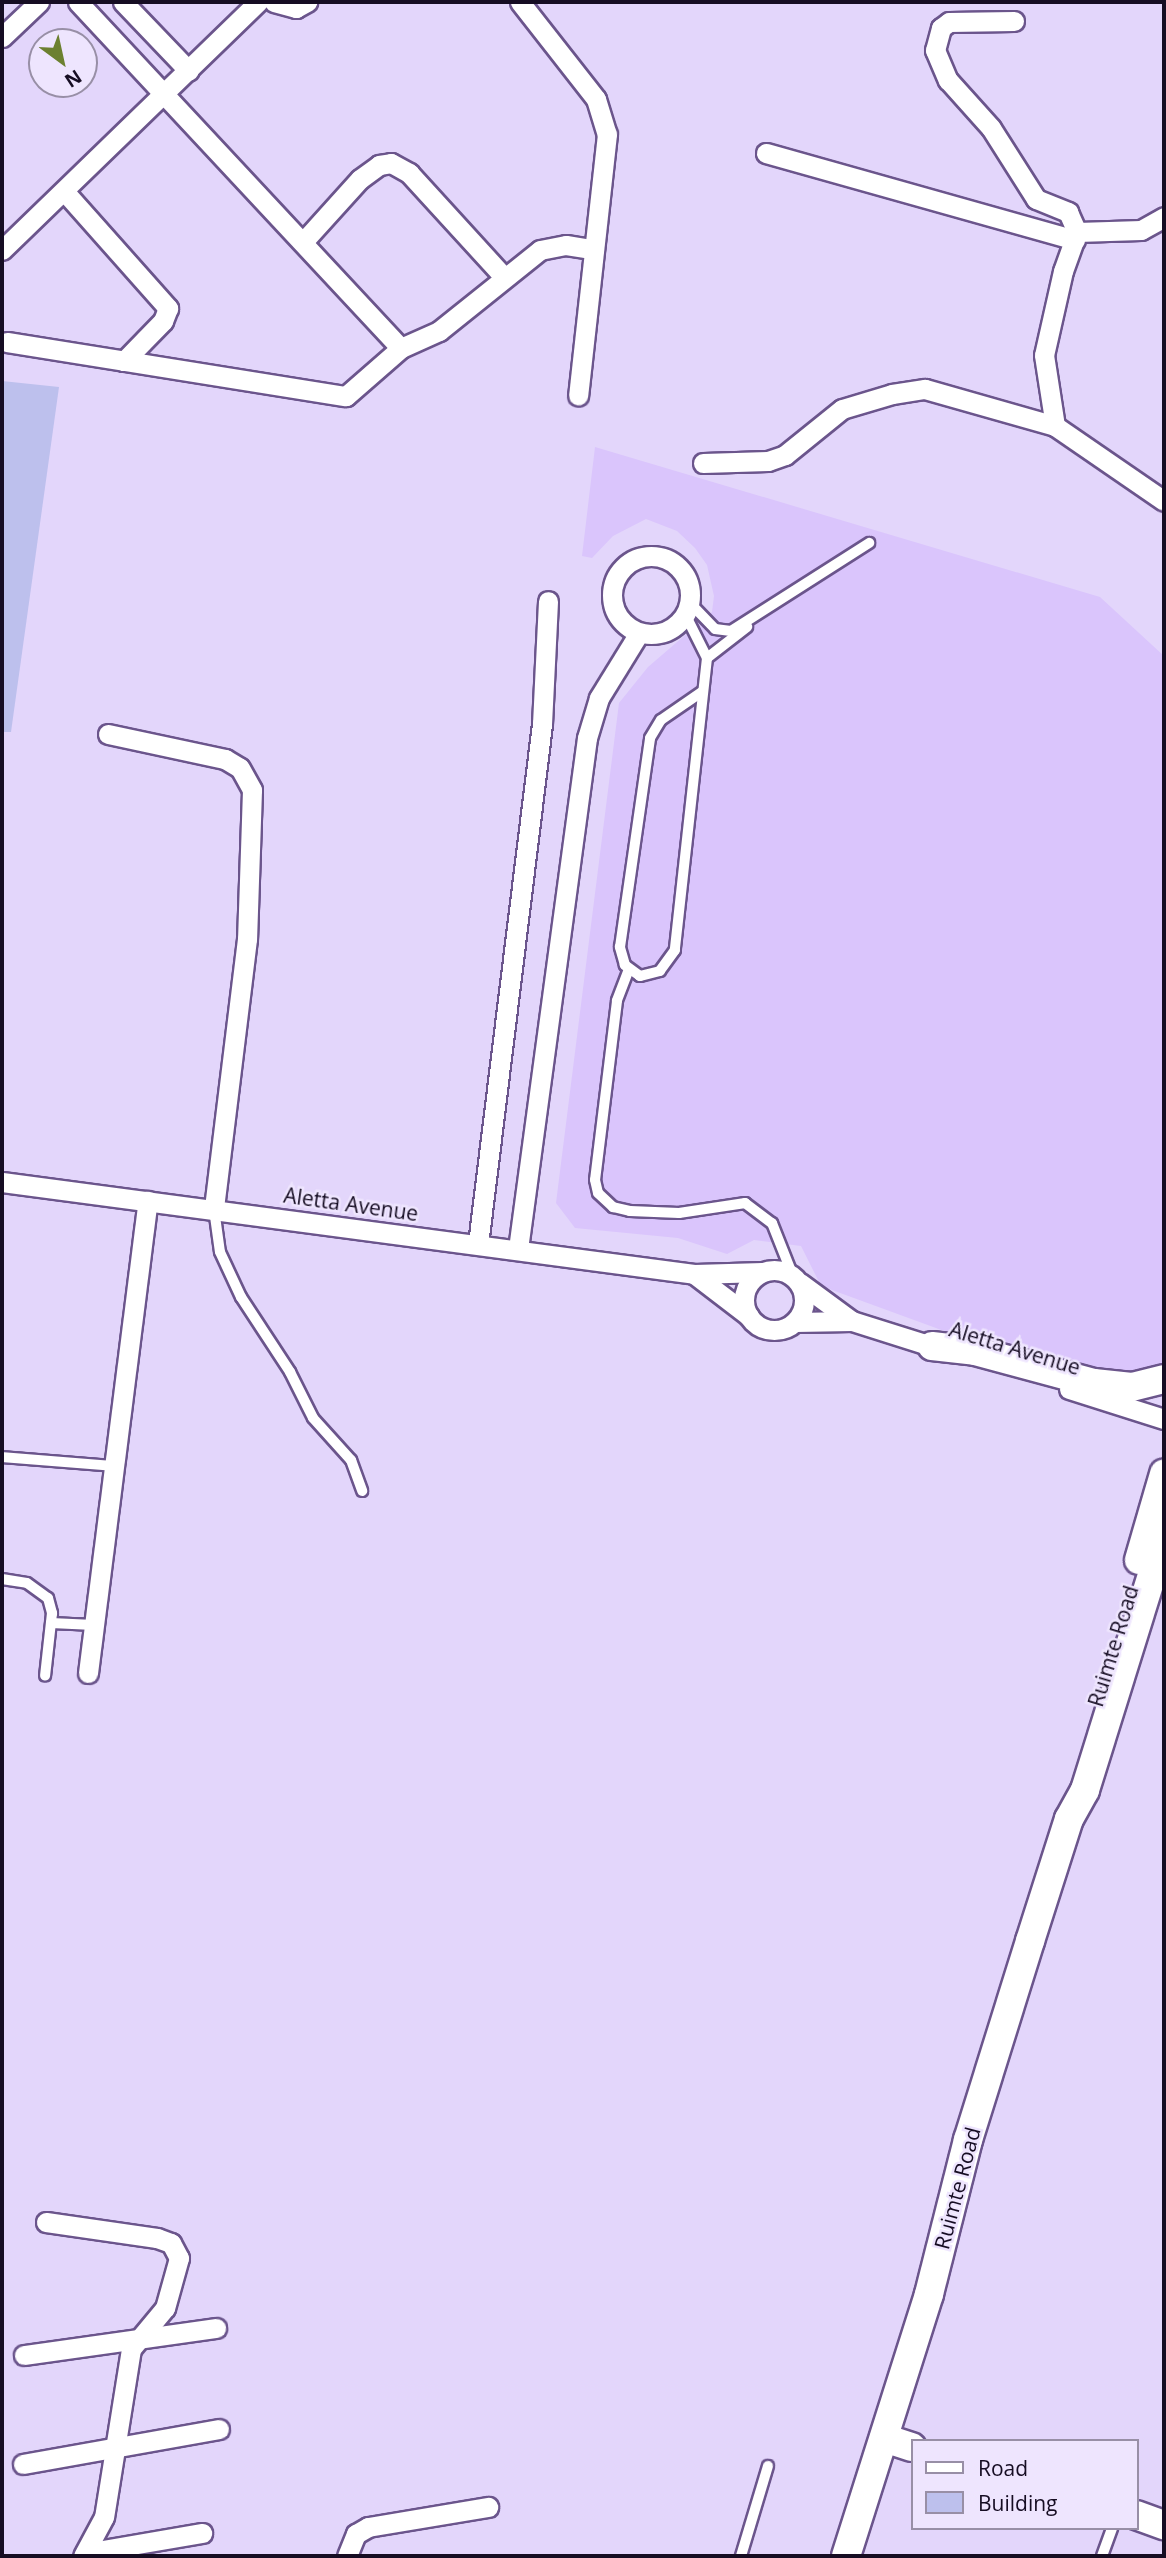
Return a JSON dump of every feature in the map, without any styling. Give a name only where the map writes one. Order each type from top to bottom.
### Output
[{"type":"main road","points":[[932,1346],[975,1351],[1094,1382],[1132,1387],[1164,1379]]},
{"type":"main road","name":"Ruimte Road","points":[[846,2556],[884,2438],[1030,1941],[1069,1819],[1079,1762],[1164,1474]]},
{"type":"main road","name":"Ruimte Road","points":[[1069,1819],[1085,1790],[1164,1537]]},
{"type":"main road","points":[[884,2438],[911,2446]]},
{"type":"main road","points":[[1138,2516],[1164,2525]]},
{"type":"street","points":[[2,37],[39,2]]},
{"type":"street","points":[[78,2],[166,93],[401,348]]},
{"type":"street","points":[[123,2],[189,71]]},
{"type":"street","points":[[2,250],[258,2]]},
{"type":"street","points":[[274,2],[296,8],[307,2]]},
{"type":"street","points":[[520,2],[596,99],[605,121],[606,148],[592,249],[578,395]]},
{"type":"street","points":[[1014,21],[949,22],[941,28],[935,50],[948,80],[991,128],[1036,199],[1068,212],[1076,236],[1063,271],[1044,355],[1055,426]]},
{"type":"street","points":[[765,153],[1076,236],[1141,230],[1164,216]]},
{"type":"street","points":[[303,242],[360,179],[379,165],[391,163],[410,173],[503,276]]},
{"type":"street","points":[[64,191],[168,308],[163,321],[124,361]]},
{"type":"street","points":[[7,342],[346,396],[401,348],[439,331],[503,276],[547,247],[592,249]]},
{"type":"street","points":[[703,463],[768,461],[785,455],[842,409],[925,389],[1055,426],[1164,501]]},
{"type":"street","points":[[656,556],[679,566],[691,590],[688,609],[666,632],[639,633],[619,618],[613,607],[614,581],[631,561],[656,556]]},
{"type":"street","points":[[478,1244],[542,724],[548,601]]},
{"type":"street","points":[[518,1249],[587,738],[599,698],[639,633]]},
{"type":"street","points":[[108,734],[225,758],[240,768],[252,790],[247,939],[214,1209]]},
{"type":"street","name":"Aletta Avenue","points":[[2,1182],[694,1274],[763,1272]]},
{"type":"street","points":[[89,1673],[148,1201]]},
{"type":"street","points":[[783,1271],[797,1280],[805,1304],[795,1322],[786,1328],[765,1329],[749,1316],[744,1296],[754,1277],[763,1272],[783,1271]]},
{"type":"street","name":"Aletta Avenue","points":[[694,1274],[749,1316]]},
{"type":"street","name":"Aletta Avenue","points":[[797,1280],[852,1321]]},
{"type":"street","name":"Aletta Avenue","points":[[795,1322],[852,1321],[1164,1419]]},
{"type":"street","points":[[46,2222],[157,2238],[175,2248],[178,2258],[169,2299],[137,2337],[131,2349],[104,2517],[84,2555]]},
{"type":"street","points":[[24,2356],[137,2337],[216,2328]]},
{"type":"street","points":[[23,2464],[219,2428]]},
{"type":"street","points":[[346,2556],[356,2534],[368,2527],[488,2507]]},
{"type":"street","points":[[84,2555],[202,2533]]},
{"type":"lane","points":[[707,658],[755,619],[869,543]]},
{"type":"lane","points":[[688,609],[719,631],[731,631],[755,619]]},
{"type":"lane","points":[[688,609],[707,658],[703,691],[704,717],[673,958],[653,975],[640,976],[629,970],[620,947],[650,738],[661,720],[703,691]]},
{"type":"lane","points":[[629,970],[617,1001],[595,1180],[598,1194],[613,1207],[630,1211],[679,1213],[745,1203],[772,1223],[797,1280]]},
{"type":"lane","points":[[214,1209],[220,1252],[241,1297],[290,1372],[313,1418],[351,1460],[362,1492]]},
{"type":"lane","points":[[2,1457],[114,1466]]},
{"type":"lane","points":[[2,1579],[39,1588],[48,1598],[51,1623],[45,1676]]},
{"type":"lane","points":[[51,1623],[94,1625]]},
{"type":"lane","points":[[741,2556],[768,2466]]},
{"type":"lane","points":[[1102,2556],[1111,2530]]},
{"type":"shaded area","points":[[595,447],[1100,597],[1164,656],[1164,1386],[1117,1394],[821,1286],[801,1246],[754,1240],[727,1254],[678,1238],[575,1228],[556,1203],[619,703],[648,667],[712,612],[714,596],[707,565],[695,548],[677,531],[646,519],[613,536],[592,558],[582,556]]},
{"type":"building","points":[[2,381],[59,387],[11,732],[2,732]]}]
